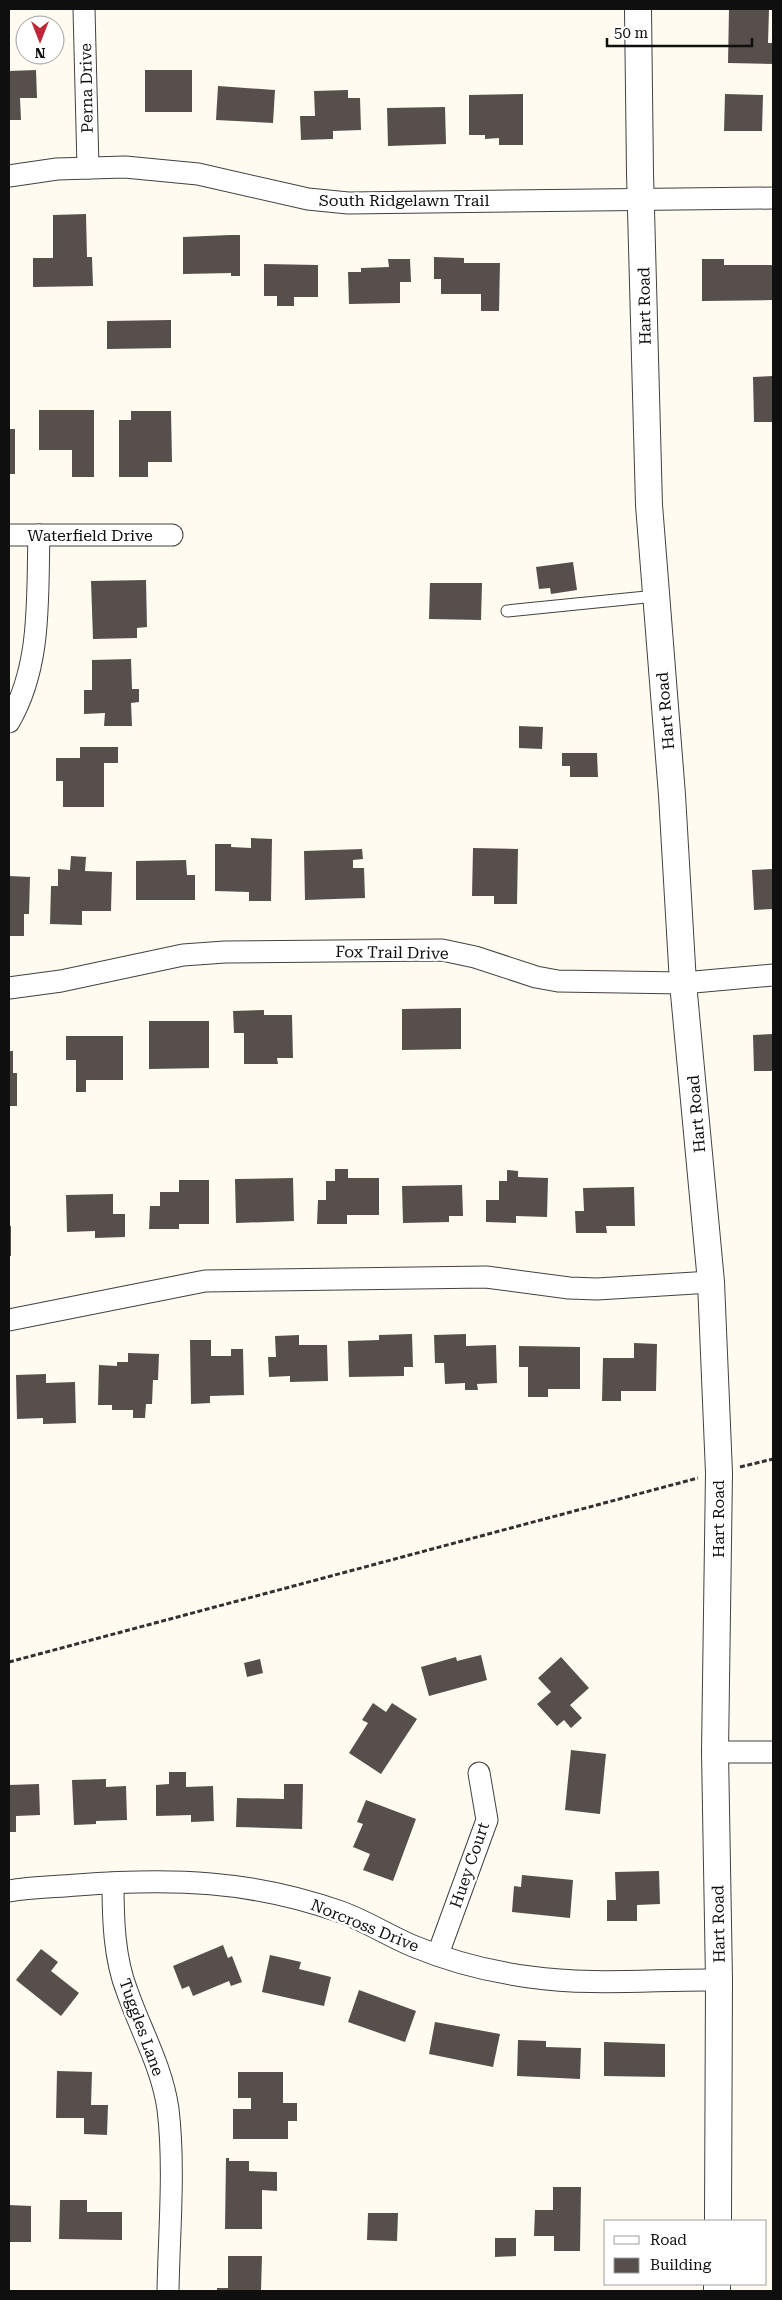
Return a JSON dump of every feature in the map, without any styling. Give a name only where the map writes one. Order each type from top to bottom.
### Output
[{"type":"street","name":"Perna Drive","points":[[84,9],[88,168]]},
{"type":"street","name":"Hart Road","points":[[638,9],[649,505],[672,795],[683,983],[710,1282],[718,1473],[715,1752],[719,1980],[718,2220]]},
{"type":"street","name":"South Ridgelawn Trail","points":[[9,176],[57,169],[125,167],[198,174],[308,199],[348,203],[641,198],[773,198]]},
{"type":"street","name":"Waterfield Drive","points":[[9,535],[172,535]]},
{"type":"street","points":[[9,722],[24,690],[32,666],[36,640],[38,535]]},
{"type":"street","name":"Fox Trail Drive","points":[[9,988],[61,981],[183,955],[225,952],[442,950],[475,957],[536,977],[558,981],[683,983],[773,974]]},
{"type":"street","points":[[9,1320],[205,1281],[486,1277],[569,1288],[597,1289],[710,1282]]},
{"type":"street","points":[[715,1752],[773,1752]]},
{"type":"street","name":"Huey Court","points":[[438,1954],[487,1820],[479,1773]]},
{"type":"street","name":"Norcross Drive","points":[[9,1891],[113,1883],[173,1882],[231,1884],[288,1895],[342,1913],[414,1946],[438,1954],[530,1977],[581,1980],[719,1980]]},
{"type":"street","name":"Tuggles Lane","points":[[113,1883],[117,1951],[126,1990],[158,2064],[168,2109],[170,2155],[168,2291]]},
{"type":"lane","points":[[508,611],[656,596]]},
{"type":"path","points":[[9,1662],[773,1459]]},
{"type":"building","points":[[729,9],[769,9],[768,43],[773,43],[773,64],[728,63]]},
{"type":"building","points":[[36,70],[37,98],[20,98],[21,120],[9,120],[9,71]]},
{"type":"building","points":[[145,70],[192,70],[192,112],[145,112]]},
{"type":"building","points":[[218,86],[275,90],[273,123],[216,120]]},
{"type":"building","points":[[348,90],[348,98],[360,98],[361,130],[333,131],[333,139],[301,140],[300,116],[315,116],[314,91]]},
{"type":"building","points":[[523,94],[523,145],[499,145],[499,138],[485,139],[485,135],[469,135],[469,95]]},
{"type":"building","points":[[725,94],[763,95],[762,131],[724,131]]},
{"type":"building","points":[[445,107],[446,144],[388,146],[387,108]]},
{"type":"building","points":[[86,214],[87,257],[92,257],[93,286],[33,287],[33,258],[53,258],[53,215]]},
{"type":"building","points":[[240,235],[240,276],[231,276],[231,273],[183,274],[183,237]]},
{"type":"building","points":[[434,257],[464,258],[464,263],[500,263],[499,311],[481,311],[481,294],[441,294],[441,279],[434,279]]},
{"type":"building","points":[[388,259],[410,259],[411,282],[400,282],[400,303],[349,304],[348,272],[361,272],[361,268],[389,267]]},
{"type":"building","points":[[702,259],[724,259],[724,265],[773,265],[773,300],[702,301]]},
{"type":"building","points":[[264,264],[318,265],[318,297],[294,297],[294,306],[277,306],[277,296],[264,296]]},
{"type":"building","points":[[171,320],[171,348],[107,349],[107,321]]},
{"type":"building","points":[[773,376],[773,422],[754,422],[753,377]]},
{"type":"building","points":[[39,410],[94,410],[94,477],[72,477],[72,450],[39,450]]},
{"type":"building","points":[[131,411],[171,411],[172,462],[148,462],[148,477],[119,477],[119,420],[131,420]]},
{"type":"building","points":[[9,429],[15,429],[15,474],[9,474]]},
{"type":"building","points":[[573,562],[577,590],[551,594],[550,588],[539,589],[536,567]]},
{"type":"building","points":[[146,580],[147,627],[137,628],[137,638],[93,639],[91,581]]},
{"type":"building","points":[[430,583],[482,583],[481,620],[429,619]]},
{"type":"building","points":[[131,659],[132,689],[139,689],[139,702],[131,703],[132,726],[104,726],[105,713],[84,714],[84,690],[92,690],[92,660]]},
{"type":"building","points":[[519,726],[543,727],[542,749],[519,748]]},
{"type":"building","points":[[80,747],[118,747],[118,763],[104,763],[104,807],[63,807],[63,781],[56,781],[56,758],[80,758]]},
{"type":"building","points":[[562,753],[597,753],[598,777],[570,777],[570,766],[562,766]]},
{"type":"building","points":[[251,838],[272,839],[271,901],[249,901],[249,892],[215,891],[215,844],[231,844],[231,847],[251,848]]},
{"type":"building","points":[[473,848],[518,849],[517,904],[494,904],[494,896],[472,896]]},
{"type":"building","points":[[362,849],[363,859],[353,860],[353,868],[364,868],[365,898],[305,900],[304,851]]},
{"type":"building","points":[[71,856],[86,857],[85,871],[112,872],[111,911],[82,911],[82,925],[50,924],[51,886],[58,886],[58,869],[70,870]]},
{"type":"building","points":[[186,860],[187,875],[195,875],[195,900],[136,900],[136,861]]},
{"type":"building","points":[[773,869],[773,909],[754,910],[752,870]]},
{"type":"building","points":[[9,876],[30,877],[29,914],[24,914],[24,936],[9,936]]},
{"type":"building","points":[[461,1008],[461,1049],[402,1050],[402,1009]]},
{"type":"building","points":[[264,1010],[264,1015],[292,1015],[293,1058],[277,1058],[278,1064],[244,1064],[244,1033],[234,1033],[233,1011]]},
{"type":"building","points":[[149,1021],[209,1021],[209,1068],[149,1069]]},
{"type":"building","points":[[773,1034],[773,1071],[754,1071],[753,1035]]},
{"type":"building","points":[[66,1036],[123,1036],[123,1080],[86,1080],[86,1092],[76,1092],[76,1060],[66,1060]]},
{"type":"building","points":[[9,1051],[13,1051],[13,1073],[17,1073],[17,1106],[9,1106]]},
{"type":"building","points":[[335,1169],[348,1169],[348,1178],[379,1178],[379,1215],[347,1215],[347,1224],[317,1224],[318,1200],[326,1200],[326,1181],[335,1181]]},
{"type":"building","points":[[507,1170],[518,1171],[518,1177],[548,1178],[547,1217],[516,1216],[516,1223],[486,1222],[486,1200],[499,1200],[499,1181],[507,1181]]},
{"type":"building","points":[[293,1178],[294,1221],[236,1223],[235,1179]]},
{"type":"building","points":[[179,1180],[209,1180],[209,1224],[179,1224],[179,1229],[149,1229],[150,1206],[160,1206],[160,1192],[179,1192]]},
{"type":"building","points":[[462,1185],[463,1216],[449,1216],[449,1222],[403,1223],[402,1186]]},
{"type":"building","points":[[634,1187],[635,1226],[606,1226],[607,1233],[576,1233],[575,1211],[584,1211],[583,1188]]},
{"type":"building","points":[[113,1194],[113,1214],[125,1214],[125,1237],[95,1238],[95,1231],[67,1232],[66,1195]]},
{"type":"building","points":[[9,1226],[11,1226],[11,1256],[9,1256]]},
{"type":"building","points":[[412,1334],[413,1367],[404,1367],[404,1376],[349,1377],[348,1341],[379,1340],[379,1335]]},
{"type":"building","points":[[466,1334],[466,1346],[496,1345],[497,1383],[477,1384],[478,1390],[465,1390],[465,1383],[445,1384],[444,1363],[435,1363],[434,1335]]},
{"type":"building","points":[[299,1335],[299,1345],[327,1345],[328,1381],[290,1382],[290,1376],[269,1377],[268,1357],[276,1357],[275,1336]]},
{"type":"building","points":[[190,1340],[211,1340],[211,1356],[231,1356],[231,1349],[243,1349],[244,1395],[210,1396],[210,1403],[191,1404]]},
{"type":"building","points":[[634,1343],[657,1344],[656,1391],[621,1391],[621,1401],[602,1401],[603,1358],[634,1358]]},
{"type":"building","points":[[519,1346],[580,1347],[580,1389],[548,1389],[548,1397],[528,1397],[528,1367],[519,1367]]},
{"type":"building","points":[[128,1353],[159,1354],[158,1380],[153,1380],[152,1404],[146,1404],[145,1418],[133,1418],[133,1410],[112,1410],[112,1405],[98,1405],[99,1365],[117,1366],[117,1362],[128,1362]]},
{"type":"building","points":[[46,1374],[46,1383],[75,1382],[76,1423],[43,1424],[43,1418],[17,1419],[16,1375]]},
{"type":"building","points":[[481,1655],[487,1680],[429,1696],[421,1667],[456,1657],[457,1661]]},
{"type":"building","points":[[561,1657],[589,1688],[570,1705],[582,1718],[571,1728],[564,1720],[557,1726],[537,1704],[551,1692],[538,1678]]},
{"type":"building","points":[[260,1659],[263,1673],[247,1677],[244,1663]]},
{"type":"building","points":[[373,1703],[386,1712],[392,1703],[417,1719],[381,1774],[349,1753],[368,1723],[362,1720]]},
{"type":"building","points":[[571,1750],[606,1754],[600,1814],[565,1810]]},
{"type":"building","points":[[169,1772],[186,1772],[186,1787],[213,1786],[214,1821],[191,1822],[191,1815],[156,1816],[156,1785],[169,1784]]},
{"type":"building","points":[[106,1779],[106,1787],[126,1786],[127,1820],[96,1821],[96,1824],[74,1825],[72,1780]]},
{"type":"building","points":[[39,1784],[40,1815],[16,1816],[16,1832],[9,1832],[9,1785]]},
{"type":"building","points":[[284,1784],[303,1784],[302,1829],[236,1827],[237,1798],[284,1799]]},
{"type":"building","points":[[366,1800],[416,1819],[393,1881],[363,1870],[370,1854],[353,1847],[363,1824],[357,1822]]},
{"type":"building","points":[[659,1871],[660,1904],[637,1905],[637,1921],[607,1921],[607,1900],[616,1900],[615,1872]]},
{"type":"building","points":[[522,1875],[573,1880],[570,1918],[512,1912],[514,1886],[521,1887]]},
{"type":"building","points":[[223,1945],[228,1958],[232,1956],[242,1982],[231,1986],[229,1981],[193,1996],[189,1986],[182,1989],[173,1966]]},
{"type":"building","points":[[41,1949],[58,1962],[51,1971],[79,1993],[61,2016],[16,1980]]},
{"type":"building","points":[[270,1955],[301,1962],[299,1969],[331,1977],[324,2006],[262,1992]]},
{"type":"building","points":[[359,1990],[416,2011],[405,2042],[348,2022]]},
{"type":"building","points":[[435,2022],[500,2034],[493,2067],[429,2054]]},
{"type":"building","points":[[518,2040],[546,2041],[546,2047],[581,2048],[580,2079],[517,2076]]},
{"type":"building","points":[[604,2042],[665,2044],[665,2077],[604,2076]]},
{"type":"building","points":[[57,2071],[92,2072],[91,2105],[108,2105],[107,2135],[84,2134],[84,2118],[56,2118]]},
{"type":"building","points":[[238,2072],[283,2072],[283,2103],[297,2103],[297,2121],[288,2121],[288,2139],[233,2139],[233,2109],[251,2109],[251,2098],[238,2098]]},
{"type":"building","points":[[226,2158],[229,2158],[229,2161],[249,2161],[249,2171],[277,2172],[277,2191],[262,2190],[262,2229],[225,2229]]},
{"type":"building","points":[[553,2187],[581,2187],[580,2251],[554,2251],[554,2236],[534,2236],[535,2210],[553,2210]]},
{"type":"building","points":[[60,2200],[87,2200],[87,2212],[122,2212],[122,2240],[59,2239]]},
{"type":"building","points":[[9,2205],[31,2206],[31,2242],[9,2242]]},
{"type":"building","points":[[368,2213],[398,2213],[397,2241],[367,2240]]},
{"type":"building","points":[[495,2238],[516,2238],[516,2256],[495,2257]]},
{"type":"building","points":[[228,2256],[262,2256],[261,2291],[217,2291],[217,2288],[228,2288]]}]
